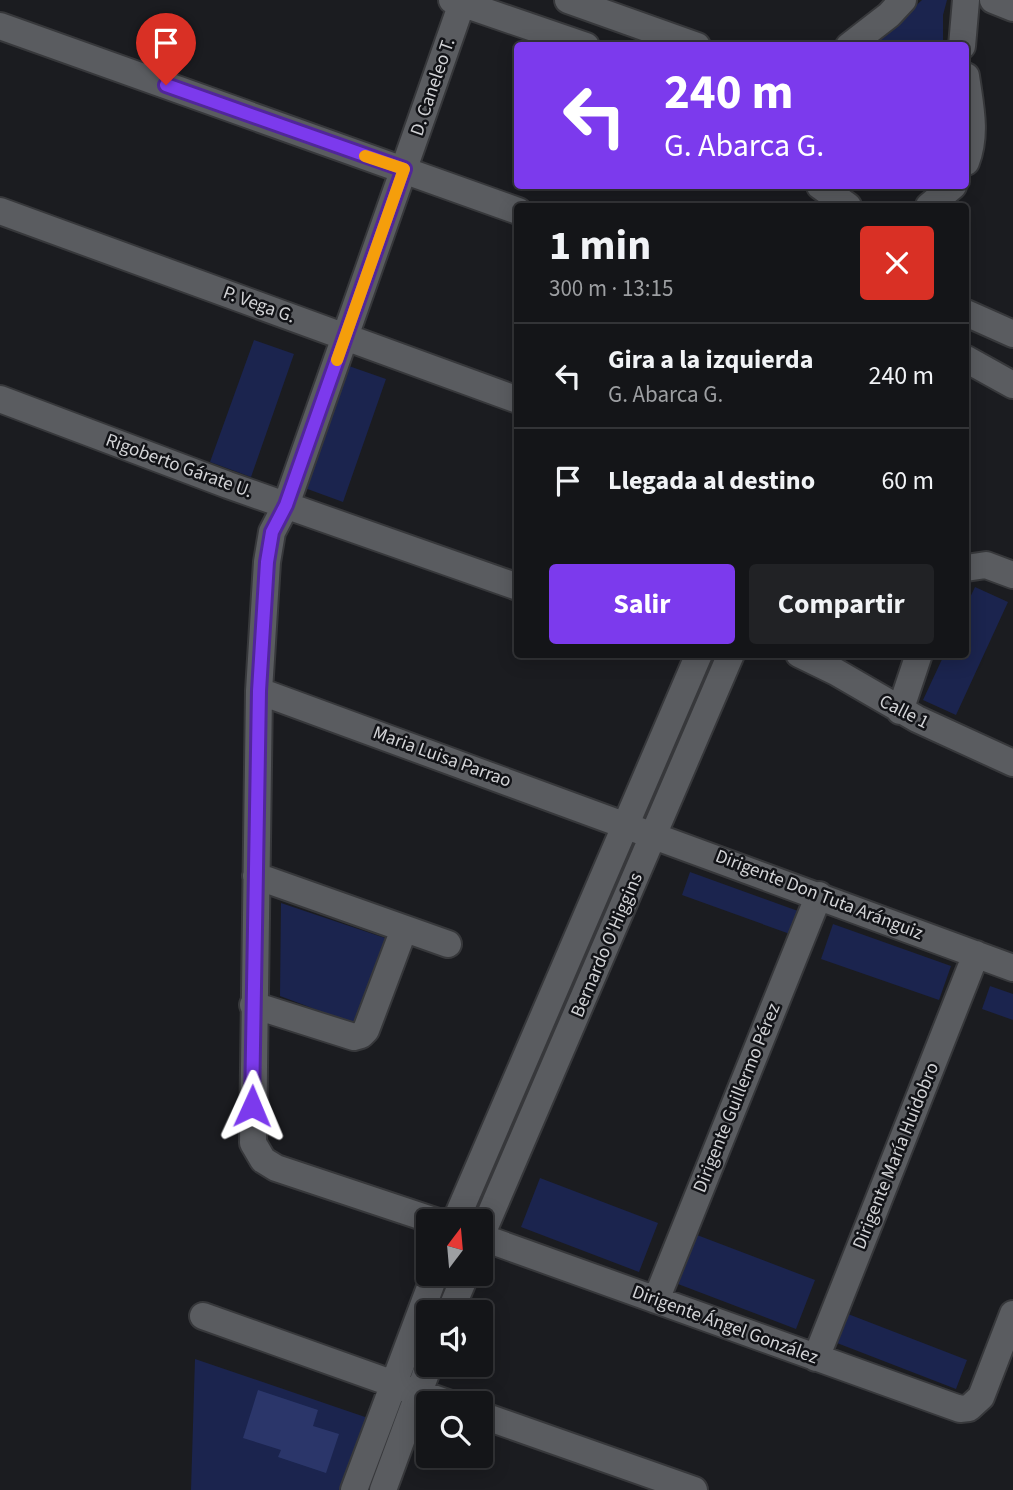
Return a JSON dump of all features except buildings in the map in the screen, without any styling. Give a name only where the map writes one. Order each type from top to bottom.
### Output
[{"type":"street","points":[[568,0],[686,42]]},
{"type":"street","points":[[854,42],[880,23],[903,0]]},
{"type":"street","points":[[962,42],[966,0]]},
{"type":"street","points":[[993,0],[1013,8]]},
{"type":"street","points":[[457,2],[574,42]]},
{"type":"street","name":"D. Caneleo T.","points":[[416,1214],[276,1168],[258,1153],[251,1131],[259,691],[267,562],[272,532],[286,505],[404,169],[457,2]]},
{"type":"street","points":[[0,26],[514,210]]},
{"type":"street","points":[[969,98],[972,138],[969,150]]},
{"type":"street","points":[[824,189],[844,203]]},
{"type":"street","points":[[933,203],[949,189]]},
{"type":"street","name":"P. Vega G.","points":[[0,211],[514,399]]},
{"type":"street","points":[[969,314],[1013,334]]},
{"type":"street","points":[[969,361],[1013,385]]},
{"type":"street","name":"Rigoberto Gárate U.","points":[[0,399],[514,586]]},
{"type":"street","points":[[969,567],[986,565],[1013,575]]},
{"type":"street","name":"Bernardo O'Higgins","points":[[461,1209],[697,658]]},
{"type":"street","name":"Bernardo O'Higgins","points":[[493,1209],[729,658]]},
{"type":"street","name":"Calle 1","points":[[807,658],[836,672],[900,711],[1013,763]]},
{"type":"street","points":[[900,711],[918,658]]},
{"type":"street","name":"Maria Luisa Parrao","points":[[259,691],[625,824]]},
{"type":"street","name":"Dirigente Don Tuta Aránguiz","points":[[625,824],[1013,968]]},
{"type":"street","points":[[256,876],[448,944]]},
{"type":"street","name":"Dirigente Guillermo Pérez","points":[[656,1300],[819,895]]},
{"type":"street","points":[[253,1005],[354,1037],[361,1035],[366,1030],[404,929]]},
{"type":"street","name":"Dirigente María Huidobro","points":[[816,1358],[976,954]]},
{"type":"street","name":"Dirigente Ángel González","points":[[494,1241],[951,1408],[969,1408],[981,1396],[1013,1314]]},
{"type":"street","points":[[354,1490],[430,1286]]},
{"type":"street","points":[[203,1316],[416,1391]]},
{"type":"street","points":[[383,1490],[416,1400]]},
{"type":"street","points":[[493,1419],[694,1490]]},
{"type":"shaded area","points":[[922,0],[947,0],[943,15],[943,42],[877,42]]},
{"type":"shaded area","points":[[254,340],[294,354],[251,477],[210,462]]},
{"type":"shaded area","points":[[346,365],[386,379],[343,502],[302,487]]},
{"type":"shaded area","points":[[975,587],[1008,602],[956,715],[923,700],[943,658],[969,658],[969,600]]},
{"type":"shaded area","points":[[690,872],[798,911],[790,934],[682,895]]},
{"type":"shaded area","points":[[281,903],[388,939],[357,1025],[280,996]]},
{"type":"shaded area","points":[[833,924],[951,966],[939,1000],[821,959]]},
{"type":"shaded area","points":[[990,986],[1013,994],[1013,1020],[982,1009]]},
{"type":"shaded area","points":[[540,1178],[658,1223],[639,1272],[521,1227]]},
{"type":"shaded area","points":[[697,1235],[815,1280],[796,1329],[678,1284]]},
{"type":"shaded area","points":[[848,1314],[967,1360],[956,1389],[837,1343]]},
{"type":"shaded area","points":[[195,1359],[368,1418],[342,1490],[191,1490]]},
{"type":"slow traffic","points":[[337,360],[404,169],[365,156]]},
{"type":"route","points":[[166,85],[404,169],[286,505],[272,532],[267,562],[259,691],[252,1106]]}]
